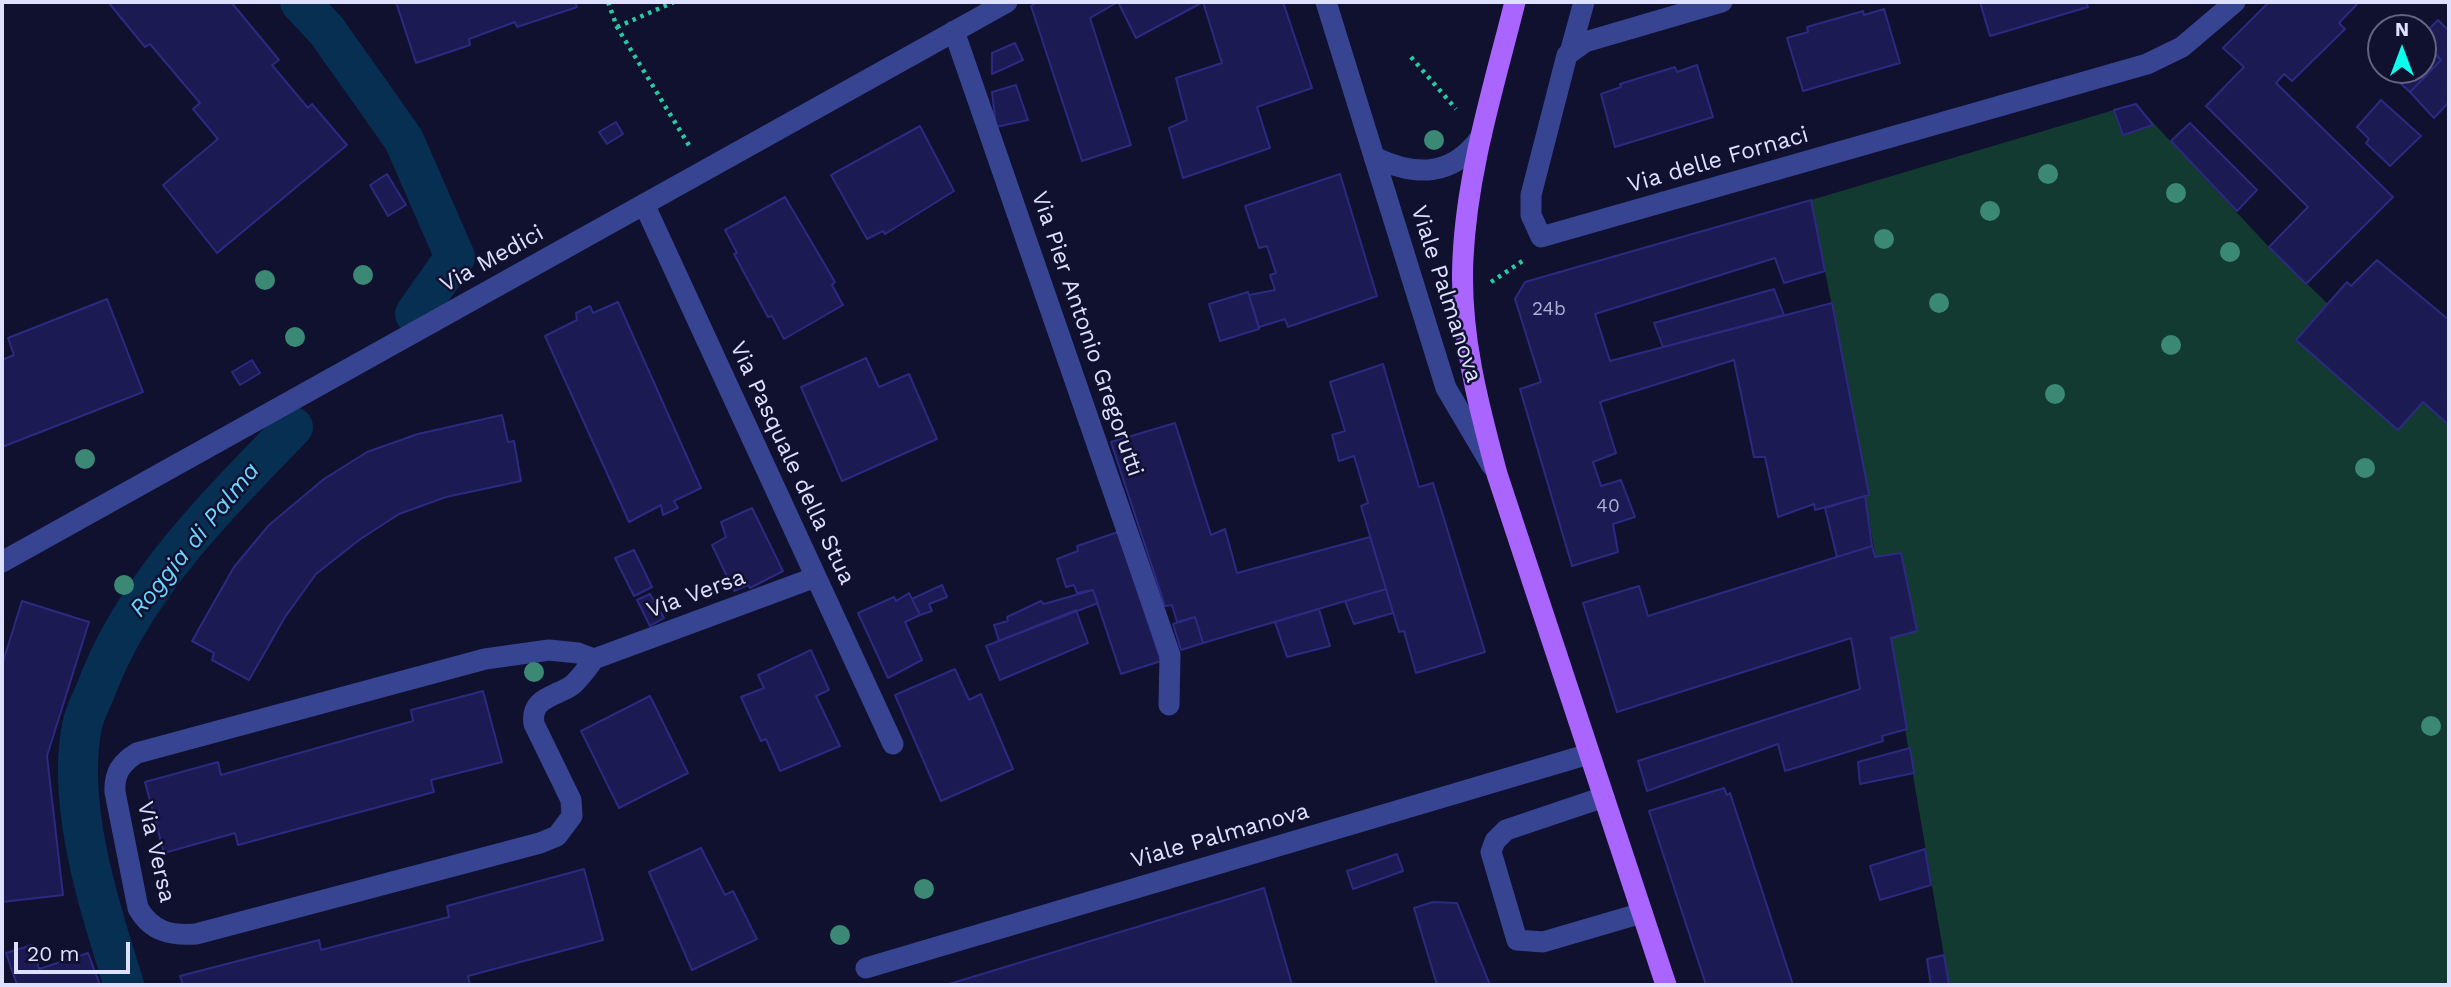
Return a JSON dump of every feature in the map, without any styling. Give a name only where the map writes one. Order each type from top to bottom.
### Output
[{"type":"main road","points":[[1497,474],[1477,402],[1463,299],[1463,258],[1481,137],[1515,2]]},
{"type":"main road","name":"Viale Palmanova","points":[[1497,474],[1666,985]]},
{"type":"street","name":"Via Medici","points":[[2,562],[1007,2]]},
{"type":"street","name":"Viale Palmanova","points":[[1326,2],[1446,388],[1497,474]]},
{"type":"street","points":[[1541,237],[1531,215],[1531,195],[1563,62],[1571,49],[1584,2]]},
{"type":"street","points":[[1571,49],[1585,42],[1722,2]]},
{"type":"street","name":"Via delle Fornaci","points":[[1541,237],[2147,64],[2182,47],[2235,2]]},
{"type":"street","name":"Via Pier Antonio Gregorutti","points":[[954,31],[1170,655],[1169,705]]},
{"type":"street","points":[[1374,157],[1397,168],[1420,171],[1442,168],[1470,152],[1481,137]]},
{"type":"street","name":"Via Pasquale della Stua","points":[[644,204],[893,744]]},
{"type":"street","name":"Via Versa","points":[[594,659],[578,653],[549,650],[485,659],[137,753],[120,768],[115,780],[115,792],[138,908],[145,920],[156,929],[170,934],[196,934],[557,836],[572,816],[571,800],[534,724],[533,713],[541,700],[572,685],[594,659],[816,577]]},
{"type":"street","name":"Viale Palmanova","points":[[866,968],[1590,754]]},
{"type":"street","points":[[1604,797],[1506,830],[1494,841],[1490,852],[1517,940],[1543,942],[1642,913]]},
{"type":"path","points":[[608,2],[617,27],[690,147]]},
{"type":"path","points":[[617,27],[674,2]]},
{"type":"path","points":[[1411,57],[1481,137]]},
{"type":"path","points":[[1463,299],[1520,265],[1541,237]]},
{"type":"green space","points":[[2114,110],[2139,110],[2146,115],[2269,247],[2328,304],[2296,340],[2398,430],[2423,402],[2449,425],[2449,985],[1949,985],[1865,496],[1869,494],[1811,200]]},
{"type":"building","points":[[108,2],[231,2],[279,60],[272,65],[308,108],[312,104],[347,145],[217,253],[163,185],[218,139],[193,109],[200,103],[150,44],[145,47]]},
{"type":"building","points":[[396,2],[575,2],[577,7],[517,27],[515,22],[469,39],[470,45],[416,63]]},
{"type":"building","points":[[1038,2],[1118,2],[1090,18],[1131,145],[1082,161],[1031,6]]},
{"type":"building","points":[[1118,2],[1203,2],[1136,38]]},
{"type":"building","points":[[1203,2],[1283,2],[1312,88],[1257,107],[1270,148],[1183,178],[1169,128],[1187,120],[1176,78],[1222,63]]},
{"type":"building","points":[[1980,2],[2086,2],[2088,7],[1990,36]]},
{"type":"building","points":[[2269,2],[2359,2],[2339,23],[2345,29],[2292,81],[2284,74],[2276,83],[2393,197],[2306,284],[2269,247],[2308,207],[2206,106],[2244,67],[2223,48]]},
{"type":"building","points":[[1884,9],[1900,63],[1803,91],[1787,38],[1808,32],[1807,27],[1863,11],[1864,15]]},
{"type":"building","points":[[2437,21],[2449,31],[2449,102],[2434,118],[2410,92],[2418,84],[2437,84],[2437,64],[2441,60],[2437,56]]},
{"type":"building","points":[[1015,43],[1023,60],[992,74],[992,53]]},
{"type":"building","points":[[1697,65],[1713,117],[1615,147],[1601,94],[1621,87],[1620,84],[1675,67],[1677,72]]},
{"type":"building","points":[[2401,84],[2418,84],[2410,92]]},
{"type":"building","points":[[1016,85],[1028,120],[996,127],[992,92]]},
{"type":"building","points":[[2381,100],[2421,136],[2390,166],[2366,143],[2369,139],[2357,127]]},
{"type":"building","points":[[2136,104],[2153,125],[2123,135],[2114,110]]},
{"type":"building","points":[[616,122],[623,134],[607,144],[599,132]]},
{"type":"building","points":[[2190,123],[2257,190],[2237,211],[2171,141]]},
{"type":"building","points":[[920,126],[954,191],[885,234],[883,231],[867,239],[831,175]]},
{"type":"building","points":[[387,174],[406,205],[388,216],[370,185]]},
{"type":"building","points":[[1340,174],[1377,296],[1288,327],[1285,319],[1259,327],[1249,295],[1275,290],[1270,275],[1276,273],[1267,246],[1259,248],[1245,206]]},
{"type":"building","points":[[785,197],[835,282],[832,285],[843,305],[784,339],[772,316],[768,317],[734,254],[737,253],[725,230]]},
{"type":"building","points":[[1811,200],[1825,271],[1784,283],[1775,258],[1595,314],[1610,361],[1832,303],[1869,495],[1815,510],[1814,504],[1778,517],[1765,457],[1754,457],[1734,360],[1600,402],[1616,453],[1593,462],[1601,486],[1621,480],[1635,517],[1613,524],[1618,552],[1572,566],[1520,389],[1541,382],[1515,299],[1525,282]]},
{"type":"building","points":[[2377,260],[2449,320],[2449,425],[2423,402],[2398,430],[2296,340],[2347,282],[2351,286]]},
{"type":"building","points":[[1774,289],[1784,315],[1663,347],[1654,323]]},
{"type":"building","points":[[1248,292],[1259,329],[1220,341],[1209,304]]},
{"type":"building","points":[[107,299],[143,392],[2,447],[2,360],[14,355],[8,338]]},
{"type":"building","points":[[618,302],[701,488],[674,501],[678,508],[663,515],[661,505],[629,522],[545,336],[577,320],[576,313],[590,306],[593,313]]},
{"type":"building","points":[[866,358],[879,387],[909,374],[937,439],[842,481],[801,387]]},
{"type":"building","points":[[252,360],[260,373],[240,385],[232,372]]},
{"type":"building","points":[[1383,364],[1419,487],[1433,483],[1485,652],[1416,673],[1404,631],[1399,632],[1361,506],[1368,503],[1354,456],[1339,461],[1332,435],[1345,431],[1330,382]]},
{"type":"building","points":[[502,415],[508,442],[514,441],[521,481],[446,497],[399,514],[359,540],[316,574],[285,617],[249,680],[212,660],[214,653],[192,641],[234,567],[269,525],[324,479],[367,452],[418,434]]},
{"type":"building","points":[[1175,423],[1211,535],[1225,529],[1237,573],[1370,537],[1386,589],[1203,643],[1195,617],[1177,622],[1172,605],[1165,606],[1111,442]]},
{"type":"building","points":[[1865,496],[1872,546],[1837,557],[1825,508]]},
{"type":"building","points":[[752,508],[783,571],[750,588],[748,585],[734,591],[712,545],[726,537],[721,522]]},
{"type":"building","points":[[1118,532],[1161,661],[1121,674],[1093,590],[1077,593],[1074,585],[1066,587],[1057,559],[1078,551],[1077,546]]},
{"type":"building","points":[[1872,546],[1875,557],[1901,553],[1917,631],[1891,638],[1907,729],[1882,736],[1883,741],[1785,771],[1778,744],[1647,791],[1638,761],[1860,689],[1851,638],[1617,712],[1583,603],[1639,586],[1648,616]]},
{"type":"building","points":[[634,550],[652,587],[634,596],[615,558]]},
{"type":"building","points":[[942,585],[947,597],[929,604],[932,611],[920,615],[912,599]]},
{"type":"building","points":[[1386,589],[1393,613],[1354,624],[1345,601]]},
{"type":"building","points":[[1093,590],[1098,603],[999,641],[994,625],[1008,621],[1007,617],[1041,601],[1044,604]]},
{"type":"building","points":[[909,593],[920,615],[905,622],[922,660],[888,678],[858,613],[894,597],[896,601]]},
{"type":"building","points":[[650,594],[664,618],[650,626],[637,600]]},
{"type":"building","points":[[22,601],[89,622],[47,756],[63,895],[2,902],[2,665]]},
{"type":"building","points":[[1319,609],[1330,646],[1287,657],[1275,622]]},
{"type":"building","points":[[1076,610],[1088,643],[1000,680],[986,646]]},
{"type":"building","points":[[1195,617],[1203,643],[1181,650],[1173,624]]},
{"type":"building","points":[[811,650],[829,690],[816,696],[840,746],[780,771],[766,739],[761,741],[741,697],[764,688],[758,675]]},
{"type":"building","points":[[955,669],[969,700],[981,694],[1013,769],[941,801],[895,695]]},
{"type":"building","points":[[483,691],[502,762],[431,780],[434,792],[238,845],[235,833],[164,853],[145,782],[218,762],[221,775],[413,721],[411,710]]},
{"type":"building","points":[[650,696],[688,773],[619,808],[581,731]]},
{"type":"building","points":[[1910,748],[1914,773],[1860,784],[1858,762]]},
{"type":"building","points":[[1724,788],[1727,795],[1730,793],[1793,985],[1706,985],[1649,811]]},
{"type":"building","points":[[701,848],[725,895],[733,891],[757,939],[692,970],[649,872]]},
{"type":"building","points":[[1925,849],[1931,885],[1880,900],[1870,866]]},
{"type":"building","points":[[1397,854],[1403,871],[1353,889],[1347,871]]},
{"type":"building","points":[[584,869],[603,940],[468,976],[470,985],[183,985],[180,976],[319,940],[321,950],[449,917],[447,906]]},
{"type":"building","points":[[1264,888],[1292,985],[946,985],[1222,901]]},
{"type":"building","points":[[1433,902],[1457,903],[1490,985],[1437,985],[1414,908]]},
{"type":"building","points":[[32,945],[39,969],[88,953],[100,985],[17,985],[6,953]]},
{"type":"building","points":[[1944,955],[1949,985],[1931,985],[1927,959]]},
{"type":"waterway","name":"Roggia di Palma","points":[[300,2],[327,31],[404,140],[455,257],[415,314]]},
{"type":"waterway","name":"Roggia di Palma","points":[[124,985],[96,891],[82,823],[78,757],[84,718],[111,654],[154,583],[207,518],[293,427]]}]
